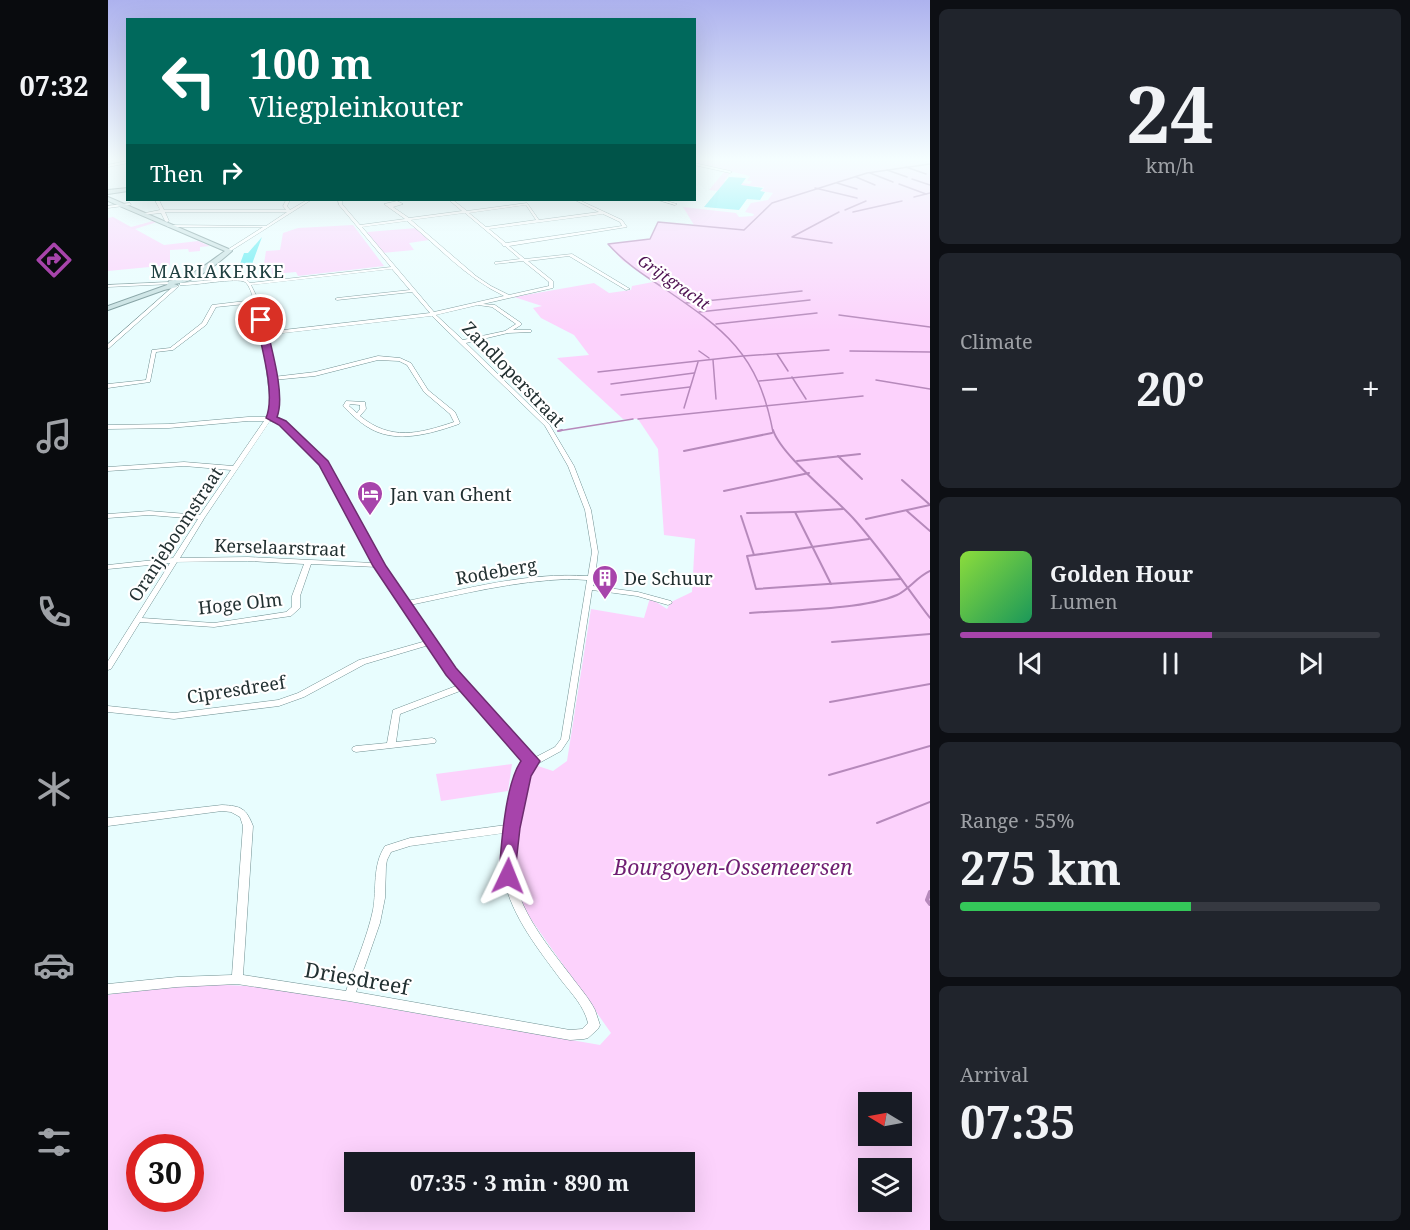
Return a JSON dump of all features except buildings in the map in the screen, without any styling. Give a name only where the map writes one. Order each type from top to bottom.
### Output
[{"type":"street","points":[[153,216],[231,248]]},
{"type":"street","points":[[166,216],[168,223]]},
{"type":"street","points":[[108,347],[176,284],[280,216]]},
{"type":"street","name":"Zandloperstraat","points":[[351,216],[411,291],[541,419],[561,447],[584,497],[593,528],[595,552],[565,739],[558,749],[532,761]]},
{"type":"street","points":[[406,216],[482,284],[508,296]]},
{"type":"street","points":[[359,226],[437,216]]},
{"type":"street","points":[[263,334],[354,325],[432,313],[553,285],[473,216]]},
{"type":"street","points":[[536,216],[538,221]]},
{"type":"street","points":[[485,228],[576,216]]},
{"type":"street","points":[[504,245],[622,229],[624,224],[610,216]]},
{"type":"street","points":[[168,223],[207,240]]},
{"type":"street","points":[[179,226],[265,226]]},
{"type":"street","points":[[498,263],[570,255],[628,289]]},
{"type":"street","points":[[249,284],[391,268]]},
{"type":"street","points":[[108,286],[202,285],[232,279],[246,281],[257,301],[272,379],[274,410],[271,418]]},
{"type":"street","points":[[108,308],[176,284]]},
{"type":"street","points":[[337,299],[411,291]]},
{"type":"street","points":[[486,300],[534,335]]},
{"type":"street","points":[[108,386],[148,381],[154,363],[204,324],[214,306],[257,301]]},
{"type":"street","points":[[472,305],[493,306]]},
{"type":"street","points":[[507,332],[519,324]]},
{"type":"street","points":[[463,342],[507,332],[528,331]]},
{"type":"street","points":[[272,379],[315,374],[373,359],[399,360],[409,364],[426,391],[453,413],[457,423],[427,433],[404,436],[370,426],[357,416]]},
{"type":"street","points":[[108,427],[170,426],[271,418],[282,423],[324,463],[379,566],[461,687],[532,761],[526,766],[523,776],[512,828],[410,842],[388,849],[380,864],[381,896],[375,923],[349,996]]},
{"type":"street","name":"Oranjeboomstraat","points":[[108,667],[112,654],[138,620],[202,517],[271,418]]},
{"type":"street","points":[[108,469],[184,464],[236,468]]},
{"type":"street","points":[[108,516],[148,513],[202,517]]},
{"type":"street","name":"Kerselaarstraat","points":[[108,567],[175,560],[308,562],[379,566]]},
{"type":"street","name":"Hoge Olm","points":[[138,620],[214,625],[288,614],[296,608],[296,596],[308,562]]},
{"type":"street","name":"Rodeberg","points":[[406,604],[529,579],[565,575],[592,578]]},
{"type":"street","points":[[590,588],[638,594],[668,603]]},
{"type":"street","name":"Cipresdreef","points":[[108,709],[174,716],[279,703],[362,662],[430,642]]},
{"type":"street","points":[[391,746],[396,712],[461,687]]},
{"type":"street","points":[[356,749],[432,741]]},
{"type":"street","points":[[108,822],[222,808],[233,809],[244,815],[248,826],[237,979]]},
{"type":"street","name":"Driesdreef","points":[[108,989],[177,981],[237,979],[349,996],[570,1035],[584,1034],[594,1024],[590,1010],[538,936],[512,891],[507,857],[512,828]]},
{"type":"green space","name":"Bourgoyen-Ossemeersen","points":[[689,216],[930,216],[930,1230],[108,1230],[108,995],[169,986],[251,986],[600,1045],[611,1033],[523,908],[514,875],[515,826],[526,776],[535,765],[553,771],[567,761],[591,609],[644,618],[650,598],[667,609],[671,602],[692,592],[695,539],[664,535],[658,449],[638,419],[623,419],[557,358],[589,355],[574,335],[541,318],[533,308],[542,306],[514,297],[594,283],[609,293],[631,290],[632,286],[653,282],[622,260],[608,244],[650,239],[658,222],[694,225]]},
{"type":"green space","points":[[113,217],[131,227],[157,222],[135,229],[164,245],[198,241],[210,246],[200,247],[200,251],[170,250],[170,265],[108,271],[108,218]]},
{"type":"green space","points":[[353,225],[384,266],[298,276],[296,272],[272,274],[271,263],[264,264],[266,251],[280,250],[283,233],[298,228]]},
{"type":"green space","points":[[417,228],[429,240],[409,243],[414,250],[382,253],[367,232]]},
{"type":"green space","points":[[512,764],[508,791],[441,801],[436,774]]},
{"type":"waterway","name":"Grijtgracht","points":[[743,356],[721,331],[634,267],[608,244],[650,239],[658,222],[744,230],[758,216]]},
{"type":"waterway","points":[[831,216],[792,237],[832,243]]},
{"type":"waterway","points":[[686,303],[802,291]]},
{"type":"waterway","points":[[699,312],[810,300]]},
{"type":"waterway","points":[[716,324],[817,313]]},
{"type":"waterway","points":[[839,315],[930,327]]},
{"type":"waterway","points":[[743,356],[829,350]]},
{"type":"waterway","points":[[699,351],[709,358]]},
{"type":"waterway","points":[[850,351],[930,352]]},
{"type":"waterway","points":[[777,354],[788,371]]},
{"type":"waterway","points":[[598,372],[743,356]]},
{"type":"waterway","name":"Grijtgracht","points":[[743,356],[758,382],[767,406]]},
{"type":"waterway","points":[[713,360],[716,399]]},
{"type":"waterway","points":[[684,408],[698,362]]},
{"type":"waterway","points":[[611,384],[694,373]]},
{"type":"waterway","points":[[793,378],[843,373]]},
{"type":"waterway","points":[[759,381],[793,378]]},
{"type":"waterway","points":[[793,378],[806,399]]},
{"type":"waterway","points":[[876,380],[930,389]]},
{"type":"waterway","points":[[621,395],[690,387]]},
{"type":"waterway","points":[[767,406],[863,396]]},
{"type":"waterway","points":[[638,419],[767,406]]},
{"type":"waterway","name":"Grijtgracht","points":[[767,406],[773,432]]},
{"type":"waterway","points":[[562,430],[558,431],[633,419]]},
{"type":"waterway","name":"Grijtgracht","points":[[773,430],[786,451],[808,473]]},
{"type":"waterway","points":[[684,451],[772,433]]},
{"type":"waterway","points":[[838,456],[860,454]]},
{"type":"waterway","points":[[797,461],[838,456]]},
{"type":"waterway","points":[[838,456],[862,479]]},
{"type":"waterway","points":[[724,491],[808,473]]},
{"type":"waterway","name":"Grijtgracht","points":[[808,473],[863,530],[901,579]]},
{"type":"waterway","points":[[902,480],[929,504]]},
{"type":"waterway","points":[[866,519],[930,505]]},
{"type":"waterway","points":[[795,512],[843,509]]},
{"type":"waterway","points":[[907,511],[930,531]]},
{"type":"waterway","points":[[747,513],[795,512]]},
{"type":"waterway","points":[[795,512],[812,547]]},
{"type":"waterway","points":[[741,516],[754,555]]},
{"type":"waterway","points":[[812,547],[869,539]]},
{"type":"waterway","points":[[812,547],[831,584]]},
{"type":"waterway","points":[[812,547],[747,556],[756,589],[831,584]]},
{"type":"waterway","points":[[907,588],[930,571]]},
{"type":"waterway","points":[[831,584],[901,579]]},
{"type":"waterway","name":"Grijtgracht","points":[[901,579],[907,588]]},
{"type":"waterway","points":[[750,613],[865,604],[897,595],[907,588]]},
{"type":"waterway","name":"Grijtgracht","points":[[907,588],[930,618]]},
{"type":"waterway","points":[[832,642],[930,634]]},
{"type":"waterway","points":[[830,702],[930,684]]},
{"type":"waterway","points":[[829,775],[930,746]]},
{"type":"waterway","points":[[877,823],[930,802]]},
{"type":"waterway","points":[[930,892],[927,900],[930,904]]},
{"type":"place","name":"Jan van Ghent","points":[[370,517]]},
{"type":"place","name":"De Schuur","points":[[605,601]]},
{"type":"district","name":"MARIAKERKE","points":[[218,271]]},
{"type":"route","points":[[261,320],[272,379],[274,410],[271,418],[282,423],[324,463],[340,488],[379,566],[461,687],[532,761],[526,766],[523,776],[512,828],[507,857],[508,876]]}]
